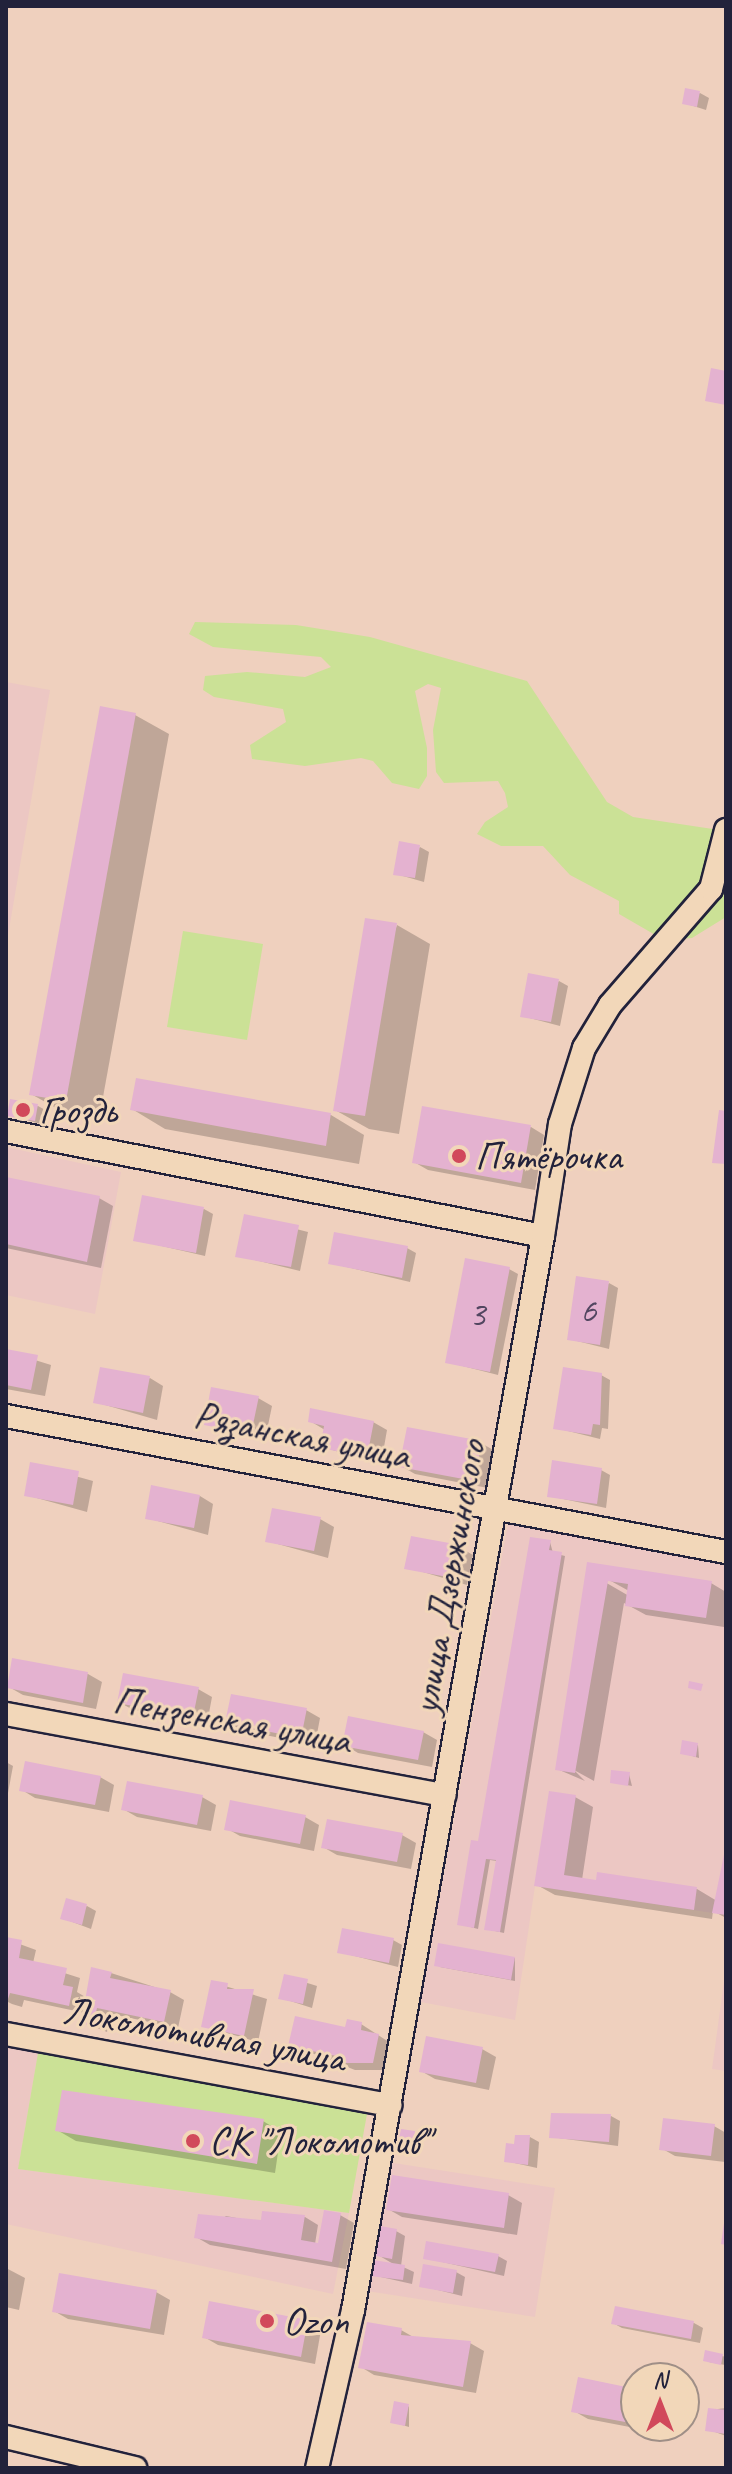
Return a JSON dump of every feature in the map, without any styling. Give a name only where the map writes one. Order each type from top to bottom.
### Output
[{"type":"street","name":"улица Дзержинского","points":[[317,2468],[353,2310],[497,1509],[560,1124],[584,1048],[610,1005],[711,889],[726,830]]},
{"type":"street","points":[[6,1131],[543,1236]]},
{"type":"street","name":"Рязанская улица","points":[[6,1416],[726,1552]]},
{"type":"street","name":"Пензенская улица","points":[[6,1714],[445,1795]]},
{"type":"street","name":"Локомотивная улица","points":[[6,2034],[390,2105]]},
{"type":"street","points":[[6,2437],[135,2468]]},
{"type":"shaded area","points":[[6,682],[50,690],[6,947]]},
{"type":"shaded area","points":[[6,1147],[121,1172],[95,1314],[6,1295]]},
{"type":"shaded area","points":[[508,1523],[726,1565],[726,1915],[535,1886],[515,2020],[421,2002]]},
{"type":"shaded area","points":[[726,1966],[726,2071],[712,2069]]},
{"type":"shaded area","points":[[6,2047],[38,2053],[18,2169],[349,2213],[333,2294],[6,2224]]},
{"type":"shaded area","points":[[387,2162],[555,2188],[535,2317],[367,2291]]},
{"type":"green space","points":[[195,622],[296,625],[370,637],[527,681],[607,802],[633,817],[726,831],[726,917],[692,938],[664,940],[619,914],[619,901],[570,875],[543,846],[501,846],[477,834],[485,822],[508,807],[505,793],[498,781],[444,783],[436,772],[433,730],[441,688],[428,684],[415,691],[427,748],[427,776],[419,789],[392,783],[373,761],[361,758],[305,766],[252,759],[250,745],[286,722],[283,709],[214,697],[203,690],[205,676],[247,672],[305,677],[331,667],[321,657],[213,647],[189,634]]},
{"type":"green space","points":[[183,931],[263,944],[247,1040],[167,1027]]},
{"type":"green space","name":"СК \"Локомотив\"","points":[[38,2053],[367,2114],[349,2213],[18,2169]]},
{"type":"building","points":[[685,88],[700,91],[697,107],[682,104]]},
{"type":"building","points":[[711,368],[726,371],[726,405],[705,401]]},
{"type":"building","points":[[100,706],[136,713],[66,1101],[29,1095]]},
{"type":"building","points":[[399,841],[420,845],[415,878],[393,875]]},
{"type":"building","points":[[365,918],[397,923],[365,1116],[333,1111]]},
{"type":"building","points":[[528,973],[559,979],[551,1022],[520,1017]]},
{"type":"building","points":[[136,1078],[331,1113],[326,1146],[130,1110]]},
{"type":"building","name":"Гроздь","points":[[10,1099],[38,1104],[35,1121],[7,1116]]},
{"type":"building","points":[[422,1106],[531,1125],[521,1183],[412,1163]]},
{"type":"building","points":[[719,1110],[726,1111],[726,1164],[712,1163]]},
{"type":"building","points":[[6,1177],[100,1196],[87,1262],[6,1244]]},
{"type":"building","points":[[142,1195],[204,1207],[196,1253],[133,1241]]},
{"type":"building","points":[[244,1214],[299,1225],[291,1267],[235,1257]]},
{"type":"building","points":[[334,1232],[408,1246],[402,1278],[328,1264]]},
{"type":"building","points":[[465,1258],[510,1267],[490,1372],[445,1363]]},
{"type":"building","points":[[576,1276],[609,1281],[600,1345],[567,1340]]},
{"type":"building","points":[[6,1349],[38,1355],[31,1390],[6,1385]]},
{"type":"building","points":[[100,1367],[150,1376],[143,1413],[93,1403]]},
{"type":"building","points":[[563,1367],[602,1373],[600,1425],[593,1424],[591,1435],[553,1429]]},
{"type":"building","points":[[211,1387],[259,1396],[251,1434],[204,1425]]},
{"type":"building","points":[[310,1408],[374,1421],[367,1457],[320,1448],[324,1426],[308,1422]]},
{"type":"building","points":[[407,1427],[482,1441],[474,1481],[399,1467]]},
{"type":"building","points":[[552,1460],[602,1468],[597,1504],[547,1497]]},
{"type":"building","points":[[30,1462],[79,1471],[73,1505],[24,1496]]},
{"type":"building","points":[[151,1485],[200,1495],[194,1528],[145,1519]]},
{"type":"building","points":[[272,1508],[321,1517],[314,1551],[265,1542]]},
{"type":"building","points":[[411,1536],[460,1545],[453,1578],[404,1569]]},
{"type":"building","points":[[530,1537],[551,1540],[549,1550],[562,1552],[500,1932],[484,1930],[496,1860],[486,1859],[474,1928],[457,1925],[471,1840],[478,1841]]},
{"type":"building","points":[[587,1562],[712,1581],[706,1618],[625,1606],[628,1584],[608,1581],[575,1773],[555,1770]]},
{"type":"building","points":[[12,1658],[88,1672],[83,1703],[7,1688]]},
{"type":"building","points":[[123,1673],[199,1687],[193,1717],[117,1703]]},
{"type":"building","points":[[689,1681],[703,1684],[701,1691],[688,1688]]},
{"type":"building","points":[[231,1694],[307,1708],[301,1738],[225,1723]]},
{"type":"building","points":[[348,1716],[424,1731],[418,1760],[342,1746]]},
{"type":"building","points":[[682,1740],[698,1743],[696,1757],[680,1754]]},
{"type":"building","points":[[25,1761],[101,1776],[95,1805],[19,1791]]},
{"type":"building","points":[[611,1770],[630,1772],[628,1786],[610,1783]]},
{"type":"building","points":[[127,1781],[203,1795],[197,1825],[121,1810]]},
{"type":"building","points":[[549,1791],[576,1795],[564,1875],[596,1880],[597,1872],[697,1887],[694,1910],[534,1886]]},
{"type":"building","points":[[230,1800],[306,1815],[300,1844],[224,1830]]},
{"type":"building","points":[[327,1819],[403,1833],[397,1862],[321,1848]]},
{"type":"building","points":[[726,1850],[726,1915],[712,1913]]},
{"type":"building","points":[[66,1898],[87,1904],[82,1925],[60,1919]]},
{"type":"building","points":[[342,1928],[394,1938],[389,1963],[337,1953]]},
{"type":"building","points":[[6,1937],[22,1940],[19,1958],[67,1968],[63,1985],[73,1987],[69,2006],[10,1993],[6,2005]]},
{"type":"building","points":[[438,1943],[515,1957],[511,1980],[434,1966]]},
{"type":"building","points":[[91,1967],[112,1972],[110,1978],[171,1990],[164,2022],[97,2008],[93,2026],[81,2023]]},
{"type":"building","points":[[284,1974],[308,1979],[303,2004],[278,1999]]},
{"type":"building","points":[[211,1980],[228,1983],[227,1989],[254,1989],[244,2036],[201,2027]]},
{"type":"building","points":[[295,2016],[345,2027],[347,2019],[362,2022],[361,2030],[379,2034],[373,2063],[339,2063],[341,2057],[288,2046]]},
{"type":"building","points":[[426,2036],[483,2047],[476,2083],[419,2072]]},
{"type":"building","points":[[62,2090],[264,2119],[257,2164],[55,2131]]},
{"type":"building","points":[[551,2113],[611,2114],[609,2142],[549,2138]]},
{"type":"building","points":[[663,2118],[715,2124],[711,2156],[659,2150]]},
{"type":"building","points":[[401,2129],[415,2131],[414,2141],[399,2139]]},
{"type":"building","points":[[515,2135],[530,2135],[528,2165],[504,2162],[506,2143],[514,2144]]},
{"type":"building","points":[[392,2175],[509,2193],[504,2228],[386,2210]]},
{"type":"building","points":[[324,2210],[341,2213],[332,2262],[194,2238],[198,2214],[261,2220],[262,2211],[305,2215],[301,2240],[318,2243]]},
{"type":"building","points":[[726,2223],[726,2245],[721,2244]]},
{"type":"building","points":[[380,2226],[397,2229],[392,2259],[376,2256]]},
{"type":"building","points":[[426,2241],[499,2254],[495,2272],[423,2259]]},
{"type":"building","points":[[373,2260],[405,2265],[403,2280],[370,2276]]},
{"type":"building","points":[[423,2264],[457,2270],[453,2293],[419,2287]]},
{"type":"building","points":[[59,2273],[157,2290],[150,2329],[52,2312]]},
{"type":"building","points":[[209,2301],[308,2320],[301,2357],[202,2338]]},
{"type":"building","points":[[615,2306],[694,2321],[691,2339],[611,2324]]},
{"type":"building","points":[[367,2322],[402,2328],[401,2335],[471,2341],[463,2387],[358,2368]]},
{"type":"building","points":[[705,2350],[723,2354],[721,2365],[703,2361]]},
{"type":"building","points":[[578,2377],[620,2386],[620,2421],[571,2412]]},
{"type":"building","points":[[394,2401],[409,2404],[405,2426],[390,2423]]},
{"type":"building","points":[[708,2408],[726,2410],[726,2434],[705,2431]]},
{"type":"place","name":"Гроздь","points":[[23,1110]]},
{"type":"place","name":"Пятёрочка","points":[[459,1156]]},
{"type":"place","name":"СК \"Локомотив\"","points":[[193,2141]]},
{"type":"place","name":"Ozon","points":[[267,2321]]}]
